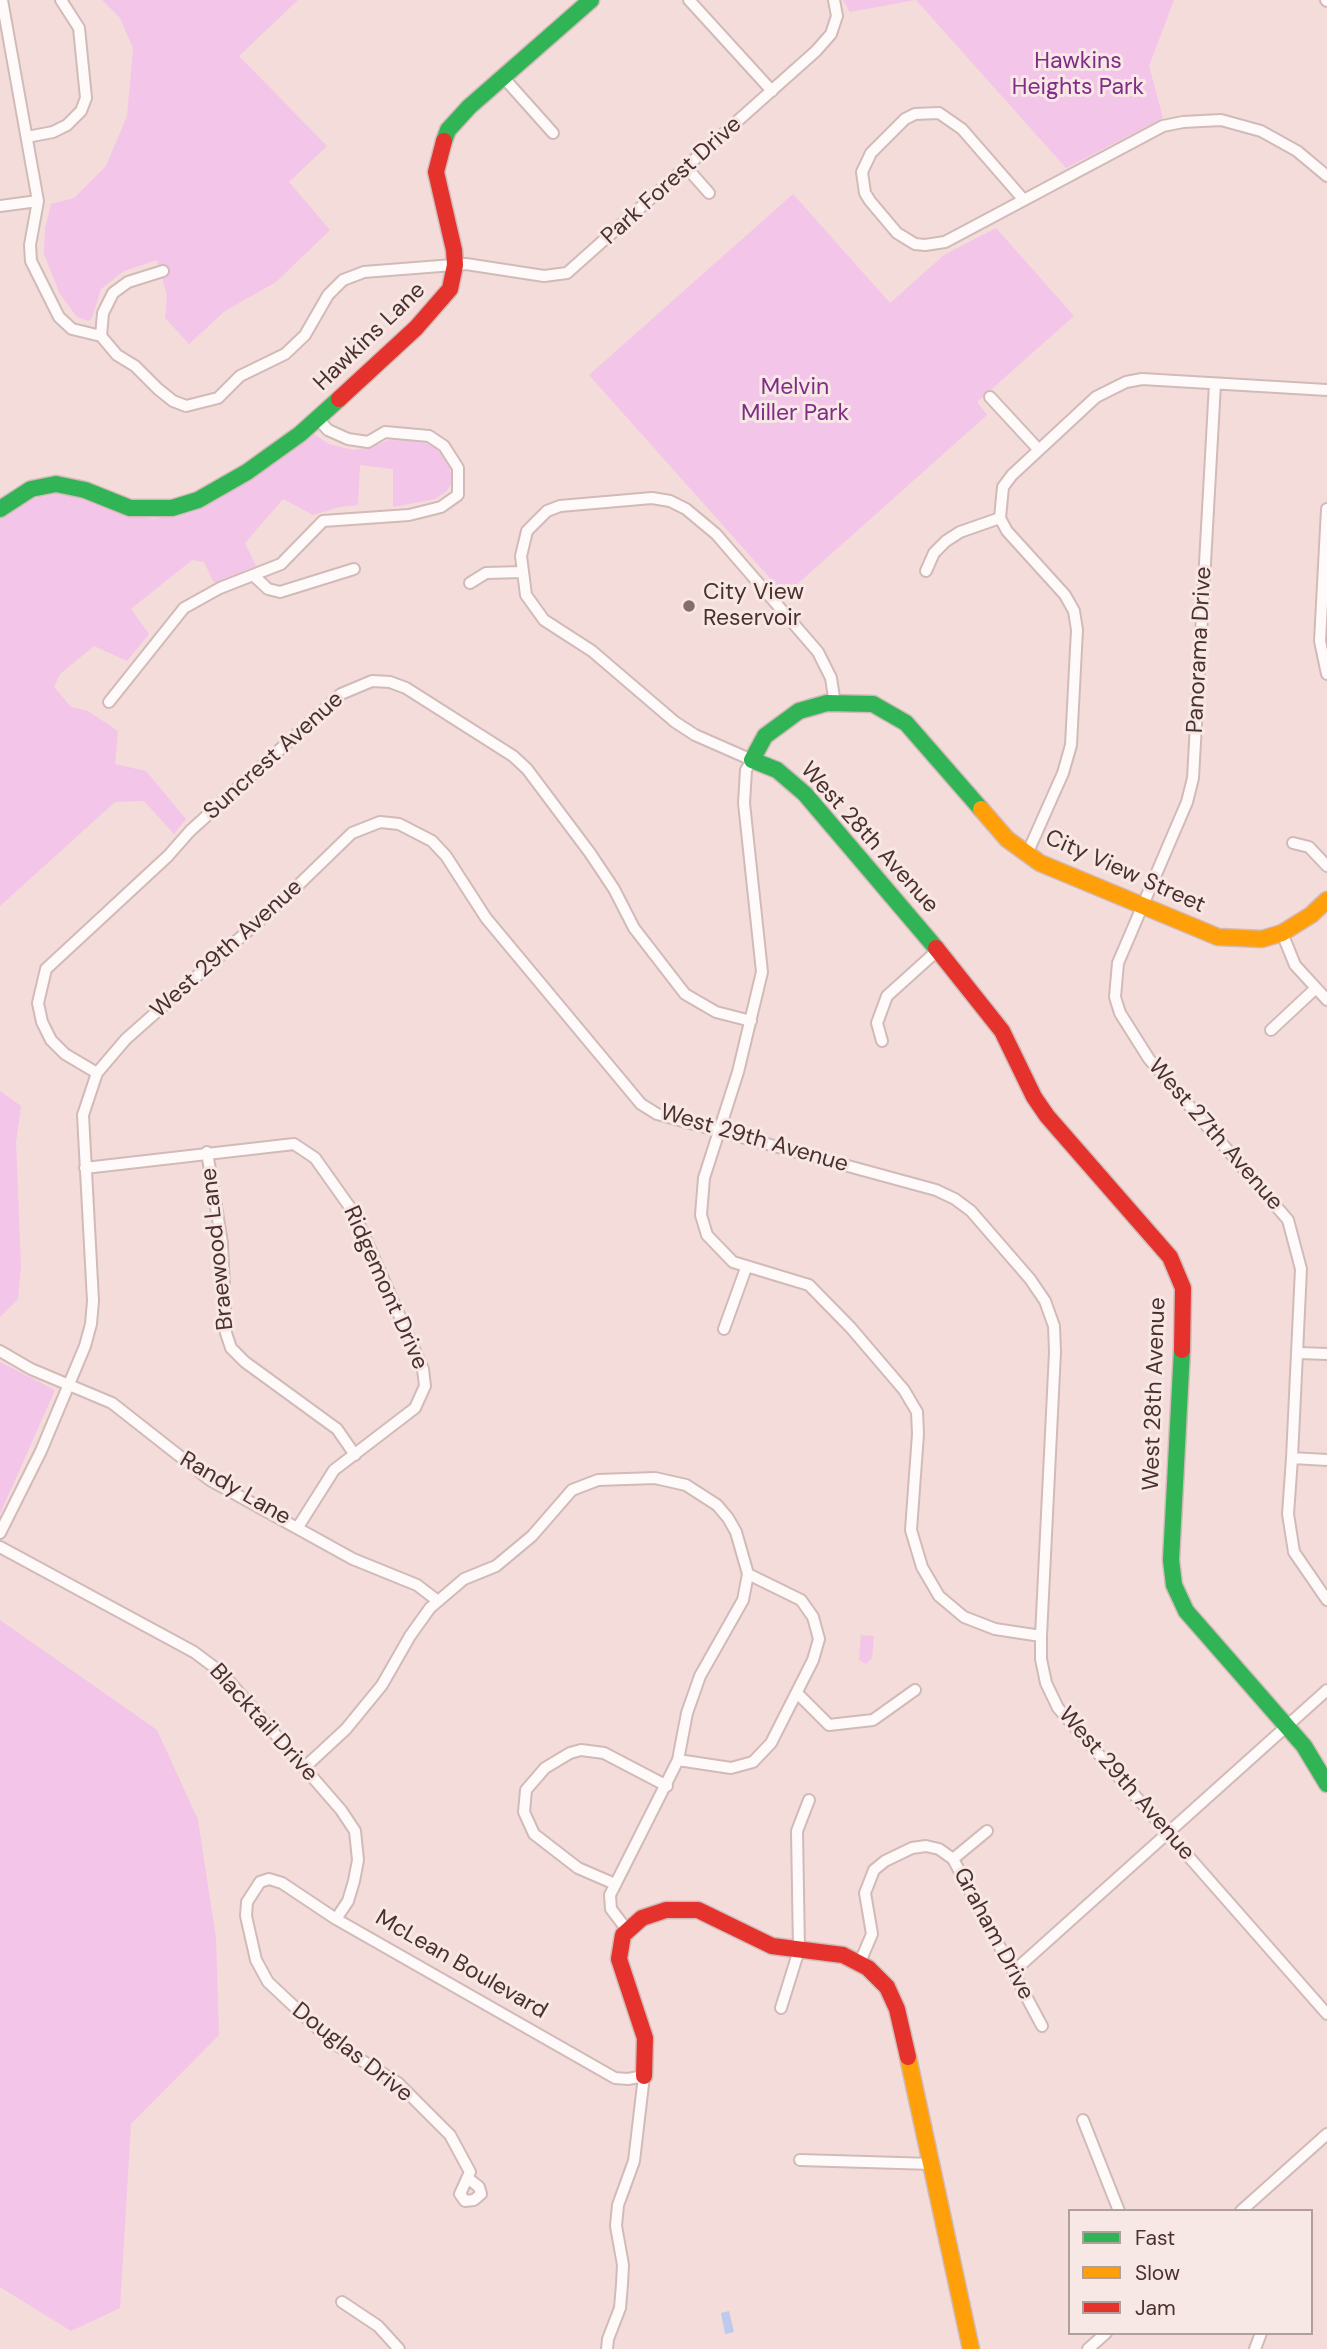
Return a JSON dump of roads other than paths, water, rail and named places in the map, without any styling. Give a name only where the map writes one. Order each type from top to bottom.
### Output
[{"type":"street","points":[[2,0],[38,201],[30,257],[52,307],[58,317],[72,329],[101,336],[103,313],[113,293],[128,282],[163,271]]},
{"type":"street","points":[[27,137],[68,125],[81,111],[86,98],[79,28],[61,0]]},
{"type":"street","points":[[455,265],[438,191],[436,160],[448,130],[503,77],[591,0]]},
{"type":"street","points":[[689,0],[772,91]]},
{"type":"street","name":"Park Forest Drive","points":[[101,336],[117,355],[135,366],[173,401],[197,405],[218,398],[240,376],[285,354],[305,335],[328,295],[343,280],[364,272],[466,264],[544,276],[567,273],[687,168],[831,34],[837,16],[834,0]]},
{"type":"street","points":[[503,77],[553,134]]},
{"type":"street","points":[[1023,199],[962,129],[939,113],[915,114],[905,119],[871,153],[862,172],[864,192],[870,201],[898,233],[915,244],[945,242],[1163,126],[1221,120],[1271,135],[1297,151],[1327,176]]},
{"type":"street","points":[[687,168],[709,193]]},
{"type":"street","points":[[0,206],[38,201]]},
{"type":"street","name":"Hawkins Lane","points":[[0,509],[31,489],[56,484],[85,490],[130,508],[160,510],[185,505],[256,467],[317,418],[437,307],[450,289],[455,265]]},
{"type":"street","points":[[1027,854],[1063,773],[1071,745],[1077,630],[1074,611],[1065,595],[1006,531],[1000,518],[1003,487],[1096,397],[1126,382],[1142,379],[1327,390]]},
{"type":"street","name":"Panorama Drive","points":[[1142,906],[1187,802],[1193,778],[1215,384]]},
{"type":"street","points":[[990,397],[1039,450]]},
{"type":"street","points":[[109,702],[184,608],[220,588],[281,564],[323,521],[410,515],[441,508],[458,495],[458,468],[444,446],[429,436],[385,432],[368,442],[348,439],[328,430],[317,418]]},
{"type":"street","points":[[470,583],[486,573],[522,572],[527,531],[547,511],[560,506],[652,498],[670,500],[686,509],[716,534],[818,652],[831,678],[835,704]]},
{"type":"street","points":[[1327,509],[1320,640],[1327,674]]},
{"type":"street","points":[[926,571],[934,553],[946,541],[970,528],[1000,518]]},
{"type":"street","points":[[253,575],[268,589],[280,592],[354,569]]},
{"type":"street","name":"West 28th Avenue","points":[[522,572],[526,595],[544,620],[592,651],[675,722],[695,735],[777,770],[805,794],[996,1022],[1034,1097],[1047,1116],[1159,1243],[1178,1273],[1183,1288],[1184,1317],[1171,1560],[1174,1585],[1186,1611],[1287,1726],[1312,1757],[1327,1784]]},
{"type":"street","name":"Suncrest Avenue","points":[[97,1073],[65,1054],[51,1040],[42,1022],[38,1003],[46,969],[168,856],[190,831],[341,694],[372,681],[407,688],[513,756],[527,769],[590,853],[614,889],[634,928],[685,993],[716,1012],[751,1021]]},
{"type":"street","name":"City View Street","points":[[1041,1636],[995,1629],[964,1617],[939,1596],[922,1567],[911,1530],[918,1434],[917,1412],[904,1390],[851,1328],[809,1285],[746,1268],[719,1251],[707,1235],[701,1215],[704,1178],[721,1130],[762,972],[744,803],[746,770],[765,736],[786,718],[811,706],[873,704],[890,710],[906,723],[1007,839],[1040,863],[1219,937],[1262,939],[1282,933],[1311,915],[1327,900]]},
{"type":"street","name":"West 29th Avenue","points":[[0,1533],[25,1486],[69,1385],[85,1346],[93,1313],[83,1115],[97,1073],[126,1039],[286,897],[352,833],[380,822],[399,824],[432,841],[446,856],[469,895],[499,934],[641,1104],[657,1114],[936,1190],[955,1199],[971,1211],[1045,1301],[1054,1326],[1055,1352],[1041,1636],[1041,1659],[1046,1683],[1058,1708],[1327,2014]]},
{"type":"street","points":[[1293,843],[1309,847],[1327,866]]},
{"type":"street","name":"West 27th Avenue","points":[[1142,906],[1118,963],[1114,981],[1120,1013],[1149,1059],[1288,1220],[1301,1269],[1288,1514],[1294,1552],[1327,1600]]},
{"type":"street","points":[[1282,933],[1295,965],[1327,1000]]},
{"type":"street","name":"West 28th Avenue","points":[[882,1041],[877,1023],[887,996],[938,950]]},
{"type":"street","points":[[1271,1030],[1316,988]]},
{"type":"street","name":"Ridgemont Drive","points":[[85,1168],[288,1143],[299,1146],[315,1158],[358,1220],[426,1380],[424,1392],[415,1408],[334,1470],[298,1527]]},
{"type":"street","name":"Braewood Lane","points":[[207,1152],[222,1243],[226,1333],[231,1348],[238,1357],[337,1429],[355,1455]]},
{"type":"street","points":[[724,1329],[746,1268]]},
{"type":"street","name":"Randy Lane","points":[[0,1351],[117,1406],[200,1474],[364,1565],[417,1585],[438,1601]]},
{"type":"street","points":[[1298,1353],[1327,1354]]},
{"type":"street","points":[[1293,1458],[1327,1460]]},
{"type":"street","points":[[304,1767],[346,1729],[383,1685],[410,1636],[438,1601],[464,1579],[496,1566],[505,1559],[532,1536],[572,1490],[598,1480],[669,1480],[704,1495],[717,1505],[736,1532],[748,1574],[743,1600],[699,1676],[687,1713],[678,1760],[667,1786],[610,1895],[611,1909],[627,1930]]},
{"type":"street","name":"Blacktail Drive","points":[[0,1547],[212,1663],[304,1767],[355,1831],[358,1860],[354,1881],[348,1901],[336,1919]]},
{"type":"street","points":[[678,1760],[731,1768],[753,1762],[771,1743],[813,1660],[818,1639],[813,1618],[801,1600],[748,1574]]},
{"type":"street","points":[[797,1693],[829,1725],[873,1720],[915,1690]]},
{"type":"street","points":[[1014,1971],[1327,1690]]},
{"type":"street","points":[[615,1884],[563,1858],[534,1834],[524,1812],[526,1790],[545,1768],[581,1750],[604,1753],[667,1786]]},
{"type":"street","points":[[781,2008],[799,1950],[797,1831],[809,1800]]},
{"type":"street","points":[[953,1859],[987,1831]]},
{"type":"street","name":"Graham Drive","points":[[860,1962],[872,1934],[865,1893],[874,1870],[898,1853],[926,1846],[939,1849],[953,1859],[1042,2026]]},
{"type":"street","name":"McLean Boulevard","points":[[260,1882],[269,1879],[282,1883],[336,1919],[615,2078],[628,2080],[644,2076]]},
{"type":"street","name":"Douglas Drive","points":[[260,1882],[247,1902],[246,1916],[256,1960],[268,1982],[332,2042],[398,2083],[450,2135],[466,2162],[469,2179]]},
{"type":"street","points":[[607,2349],[620,2308],[622,2284],[623,2265],[616,2226],[618,2205],[634,2161],[644,2076],[645,2038],[619,1959],[621,1939],[627,1930],[653,1913],[675,1909],[698,1910],[718,1917],[761,1942],[843,1955],[860,1962],[887,1987],[898,2009],[971,2349]]},
{"type":"street","points":[[1083,2120],[1118,2209]]},
{"type":"street","points":[[1243,2209],[1327,2134]]},
{"type":"street","points":[[800,2160],[932,2164]]},
{"type":"street","points":[[342,2302],[378,2326],[399,2349]]},
{"type":"street","points":[[1088,2349],[1104,2335]]},
{"type":"water","points":[[729,2311],[734,2332],[725,2334],[721,2313]]},
{"type":"place","name":"City View Reservoir","points":[[689,606]]},
{"type":"park label","name":"Hawkins Heights Park","points":[[1078,75]]},
{"type":"park label","name":"Melvin Miller Park","points":[[795,401]]}]
